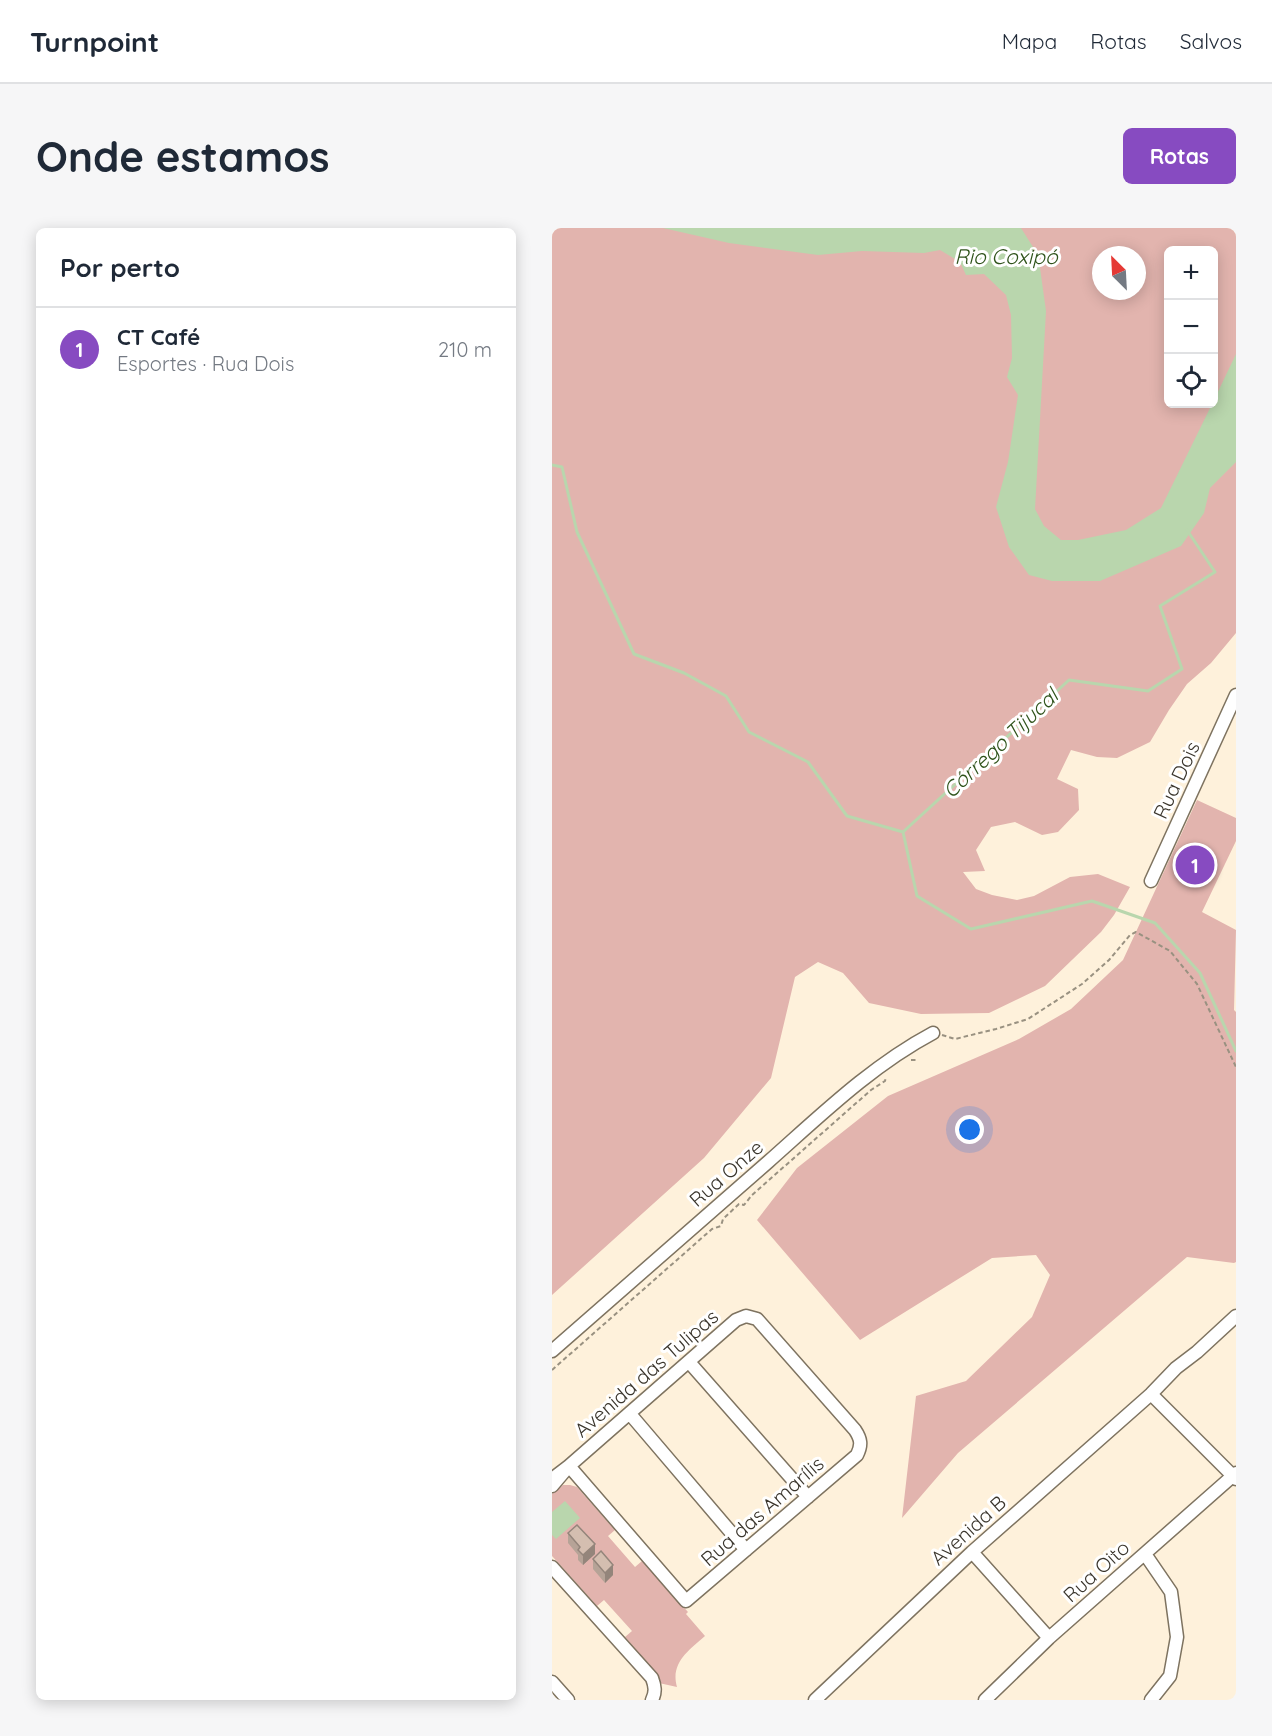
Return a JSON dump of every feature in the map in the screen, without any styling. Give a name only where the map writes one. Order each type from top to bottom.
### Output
[{"type":"street","name":"Rua Dois","points":[[1151,881],[1236,695]]},
{"type":"street","name":"Rua Onze","points":[[552,1352],[823,1113],[888,1060],[906,1047],[933,1033]]},
{"type":"street","name":"Avenida das Tulipas","points":[[552,1479],[630,1414],[736,1320],[746,1316],[756,1319],[855,1430],[861,1442],[860,1448]]},
{"type":"street","name":"Avenida B","points":[[815,1700],[972,1552],[1236,1317]]},
{"type":"street","points":[[689,1362],[808,1497]]},
{"type":"street","points":[[1151,1394],[1235,1476]]},
{"type":"street","points":[[630,1414],[746,1550]]},
{"type":"street","name":"Rua das Amarílis","points":[[569,1466],[686,1601],[857,1455],[860,1448]]},
{"type":"street","name":"Avenida das Tulipas","points":[[552,1486],[569,1466]]},
{"type":"street","name":"Rua Oito","points":[[985,1700],[1049,1638],[1235,1476]]},
{"type":"street","points":[[972,1552],[1049,1638]]},
{"type":"street","points":[[1144,1554],[1171,1592],[1177,1636],[1170,1676],[1152,1700]]},
{"type":"street","points":[[552,1568],[652,1678],[655,1687],[652,1700]]},
{"type":"street","points":[[552,1682],[568,1700]]},
{"type":"path","points":[[933,1033],[955,1039],[1028,1019],[1082,984],[1109,960],[1130,935],[1136,932],[1170,951],[1197,984],[1236,1067]]},
{"type":"path","points":[[904,1065],[911,1060],[917,1060]]},
{"type":"path","points":[[552,1370],[712,1229],[721,1226],[723,1219],[739,1204],[744,1205],[752,1195],[892,1073]]},
{"type":"shaded area","points":[[552,228],[1236,228],[1236,633],[1211,663],[1187,684],[1150,742],[1117,758],[1097,757],[1071,750],[1057,779],[1078,789],[1079,810],[1058,832],[1042,835],[1015,822],[991,827],[976,850],[985,871],[963,872],[976,889],[1017,900],[1034,896],[1070,877],[1098,874],[1130,887],[1114,915],[1101,932],[1045,986],[989,1013],[921,1014],[869,1003],[843,973],[818,962],[795,977],[771,1078],[704,1158],[552,1295]]},
{"type":"shaded area","points":[[1197,800],[1236,818],[1236,841],[1202,912],[1236,930],[1234,1010],[1236,1012],[1236,1262],[1187,1257],[958,1453],[902,1518],[916,1396],[966,1381],[1032,1317],[1050,1275],[1036,1255],[992,1258],[860,1340],[757,1220],[797,1168],[888,1096],[1019,1039],[1071,1009],[1123,960]]},
{"type":"shaded area","points":[[563,1485],[577,1487],[615,1530],[608,1536],[635,1567],[642,1561],[688,1612],[686,1614],[705,1636],[682,1658],[676,1671],[677,1687],[659,1683],[656,1673],[625,1637],[632,1631],[604,1600],[597,1606],[552,1556],[552,1494]]},
{"type":"water","name":"Rio Coxipó","points":[[663,228],[1021,228],[1033,247],[1040,268],[1046,311],[1035,509],[1044,526],[1061,540],[1078,540],[1126,530],[1161,508],[1210,408],[1218,408],[1218,392],[1236,354],[1236,462],[1210,488],[1204,513],[1181,546],[1100,581],[1052,581],[1029,575],[1009,547],[996,507],[1008,462],[1018,395],[1007,377],[1012,358],[1011,315],[1006,295],[984,274],[966,275],[960,262],[940,250],[924,253],[862,251],[818,255],[729,243]]},
{"type":"water","points":[[565,1501],[580,1518],[556,1539],[552,1535],[552,1512]]},
{"type":"building","points":[[577,1525],[595,1544],[583,1555],[578,1550],[580,1547],[568,1533]]},
{"type":"building","points":[[601,1551],[613,1565],[605,1573],[593,1559]]},
{"type":"waterway","name":"Córrego Tijucal","points":[[552,465],[562,467],[577,532],[634,654],[684,673],[726,696],[749,732],[808,762],[847,816],[903,832],[917,896],[971,929],[1092,901],[1155,923],[1200,973],[1236,1051]]},
{"type":"waterway","name":"Córrego Tijucal","points":[[903,832],[1069,680],[1148,691],[1182,669],[1160,606],[1215,572],[1187,530]]},
{"type":"place","name":"CT Café","points":[[1195,865]]}]
